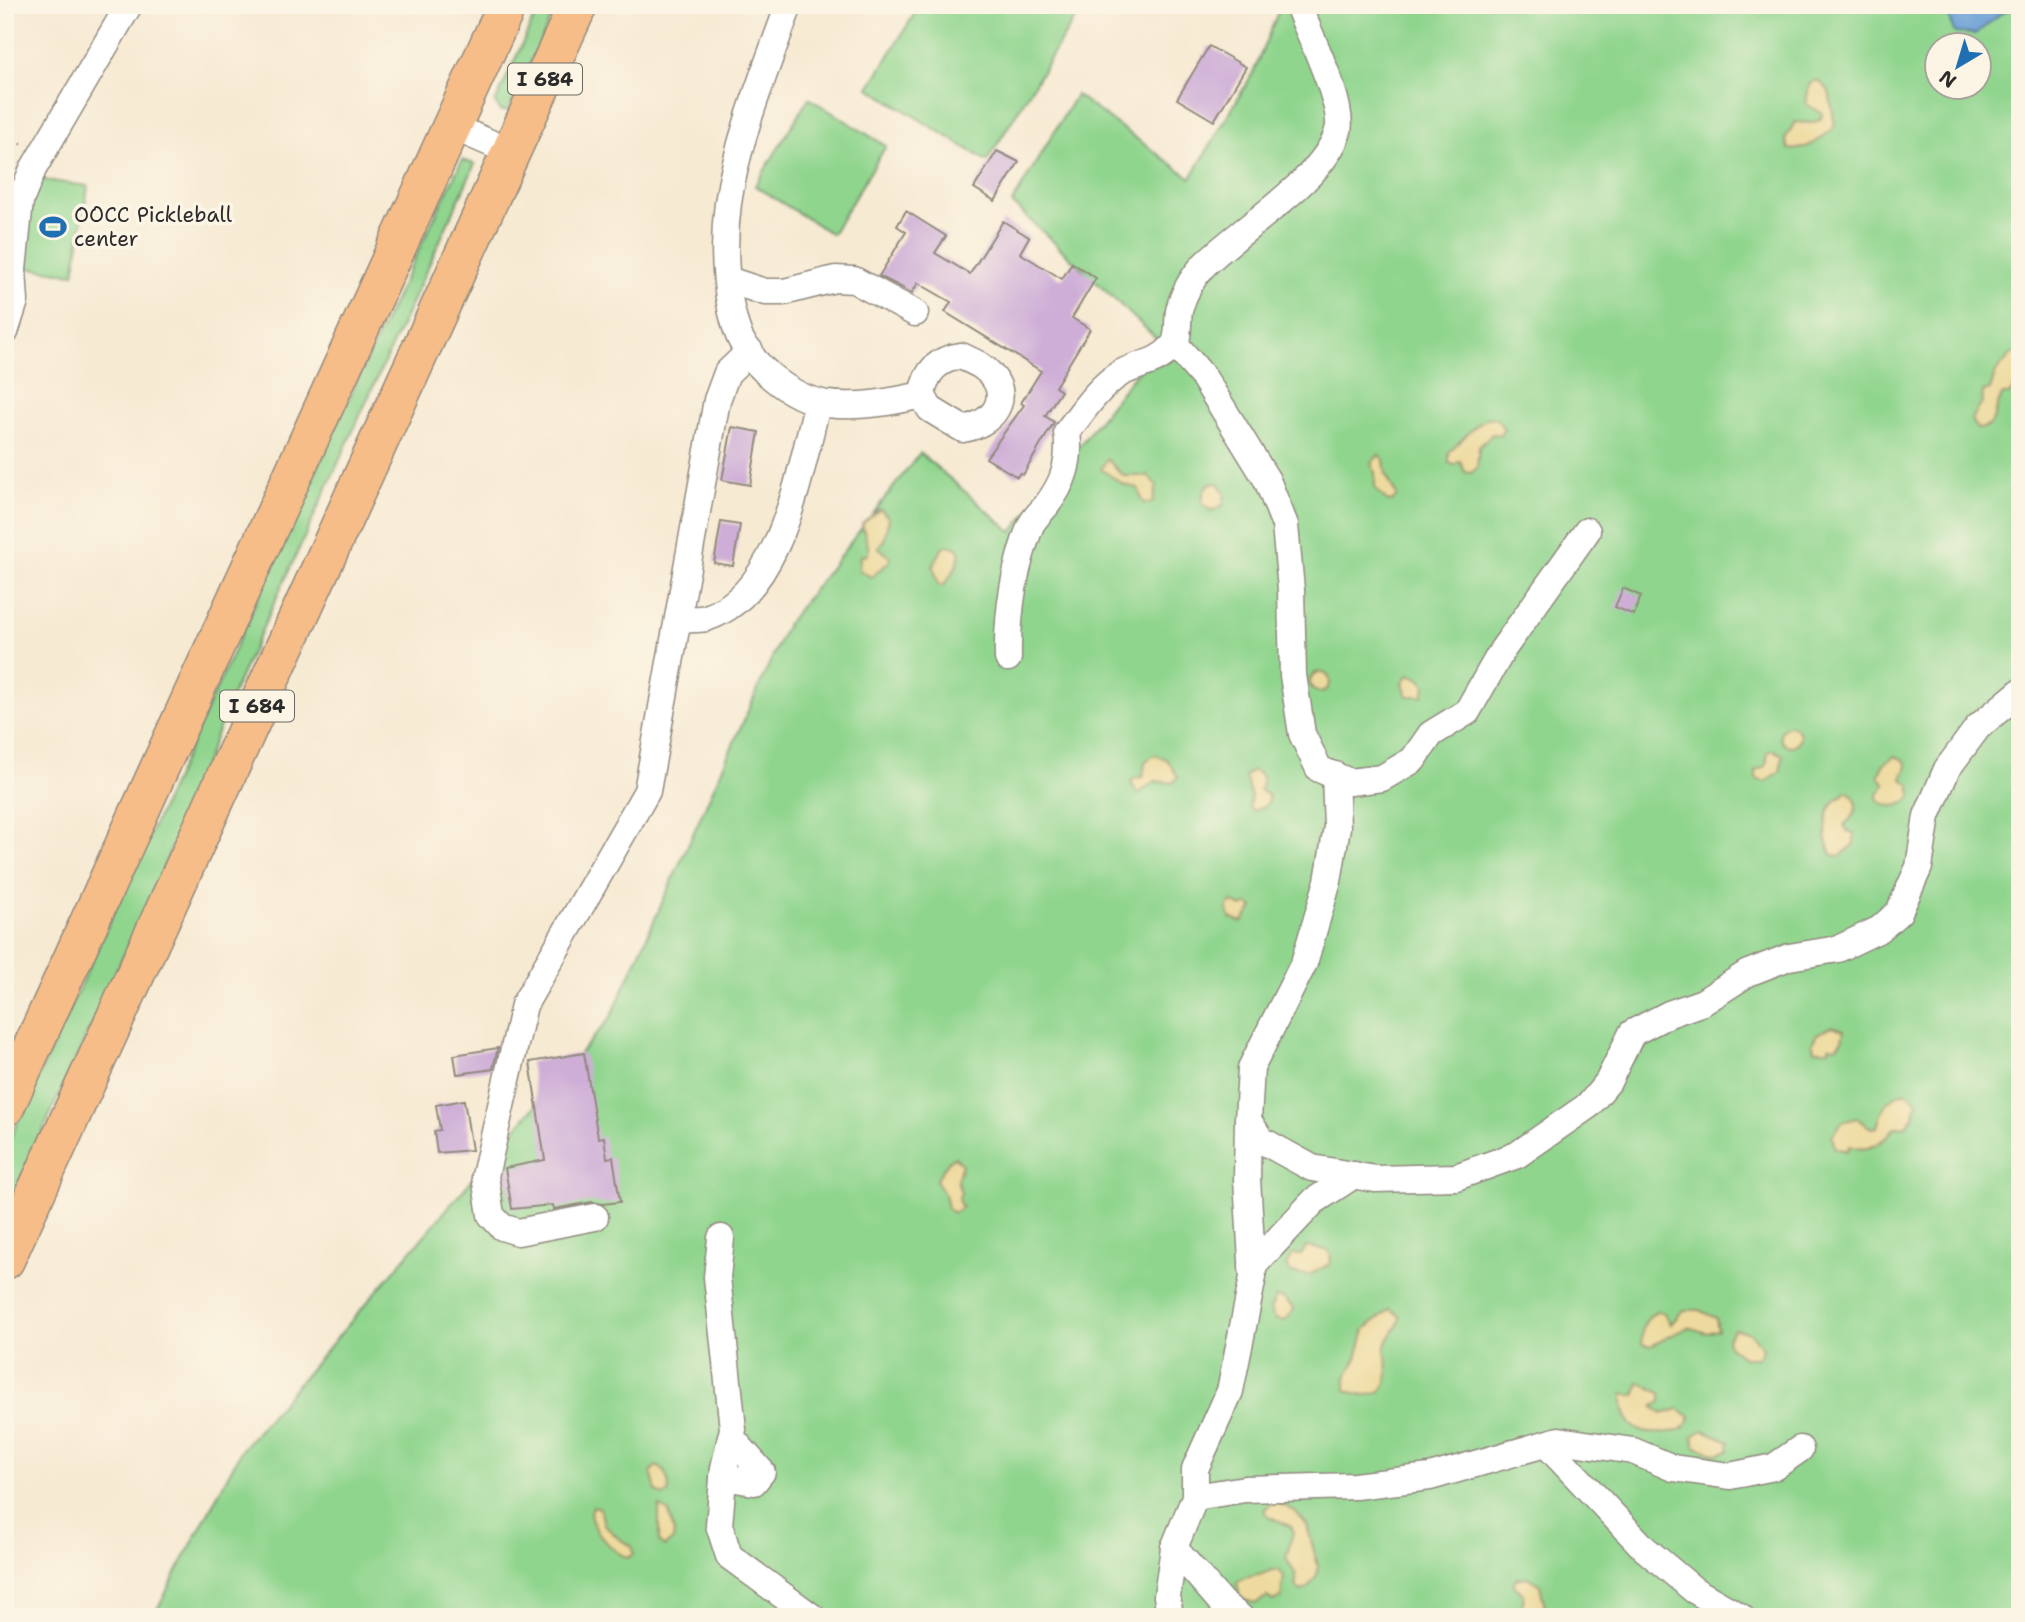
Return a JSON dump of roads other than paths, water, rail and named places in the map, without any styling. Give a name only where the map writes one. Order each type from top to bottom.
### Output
[{"type":"highway","name":"I 684","points":[[5,1107],[507,5]]},
{"type":"highway","name":"I 684","points":[[5,1260],[579,5]]},
{"type":"lane","points":[[5,332],[15,301],[13,271],[20,201],[33,169],[129,5]]},
{"type":"lane","points":[[789,5],[741,149],[728,201],[725,232],[728,280],[735,324],[758,363],[788,389],[818,401],[852,405],[922,396]]},
{"type":"lane","points":[[1008,658],[1007,617],[1016,572],[1030,525],[1063,482],[1069,449],[1067,432],[1090,401],[1121,374],[1159,360],[1175,344],[1184,293],[1201,268],[1234,236],[1303,183],[1327,158],[1339,128],[1332,86],[1298,5]]},
{"type":"lane","points":[[451,126],[511,152]]},
{"type":"lane","points":[[728,280],[765,292],[784,292],[835,279],[854,280],[915,313]]},
{"type":"lane","points":[[1175,344],[1204,378],[1268,480],[1285,525],[1291,590],[1293,675],[1302,734],[1319,769],[1350,782],[1382,778],[1413,760],[1430,734],[1467,712],[1503,649],[1587,531]]},
{"type":"lane","points":[[595,1217],[518,1232],[502,1227],[491,1215],[485,1176],[524,1005],[647,791],[717,400],[727,373],[750,351]]},
{"type":"lane","points":[[679,619],[705,618],[724,609],[745,591],[764,568],[783,532],[818,401]]},
{"type":"lane","points":[[1248,1120],[1261,1140],[1312,1168],[1375,1179],[1456,1177],[1517,1155],[1589,1105],[1608,1082],[1632,1033],[1669,1014],[1703,1002],[1748,973],[1788,957],[1838,949],[1880,929],[1899,912],[1919,867],[1927,816],[1947,769],[1978,727],[2020,692]]},
{"type":"lane","points":[[1170,1617],[1167,1597],[1174,1548],[1195,1497],[1195,1469],[1230,1391],[1253,1278],[1247,1179],[1251,1068],[1304,964],[1328,881],[1337,827],[1335,775]]},
{"type":"lane","points":[[1252,1266],[1314,1201],[1354,1175]]},
{"type":"lane","points":[[721,1238],[717,1277],[728,1367],[731,1437],[723,1477],[719,1525],[729,1556],[813,1617]]},
{"type":"lane","points":[[723,1477],[754,1482],[762,1472],[731,1437]]},
{"type":"lane","points":[[1195,1497],[1245,1489],[1355,1486],[1430,1477],[1559,1440],[1587,1442],[1633,1451],[1673,1468],[1730,1476],[1774,1467],[1800,1448]]},
{"type":"lane","points":[[1546,1444],[1644,1548],[1693,1590],[1741,1617]]},
{"type":"lane","points":[[1174,1548],[1222,1603],[1240,1617]]},
{"type":"water","points":[[1943,5],[2017,5],[2000,14],[1978,32],[1955,32]]},
{"type":"place","name":"OOCC Pickleball center","points":[[53,227]]}]
